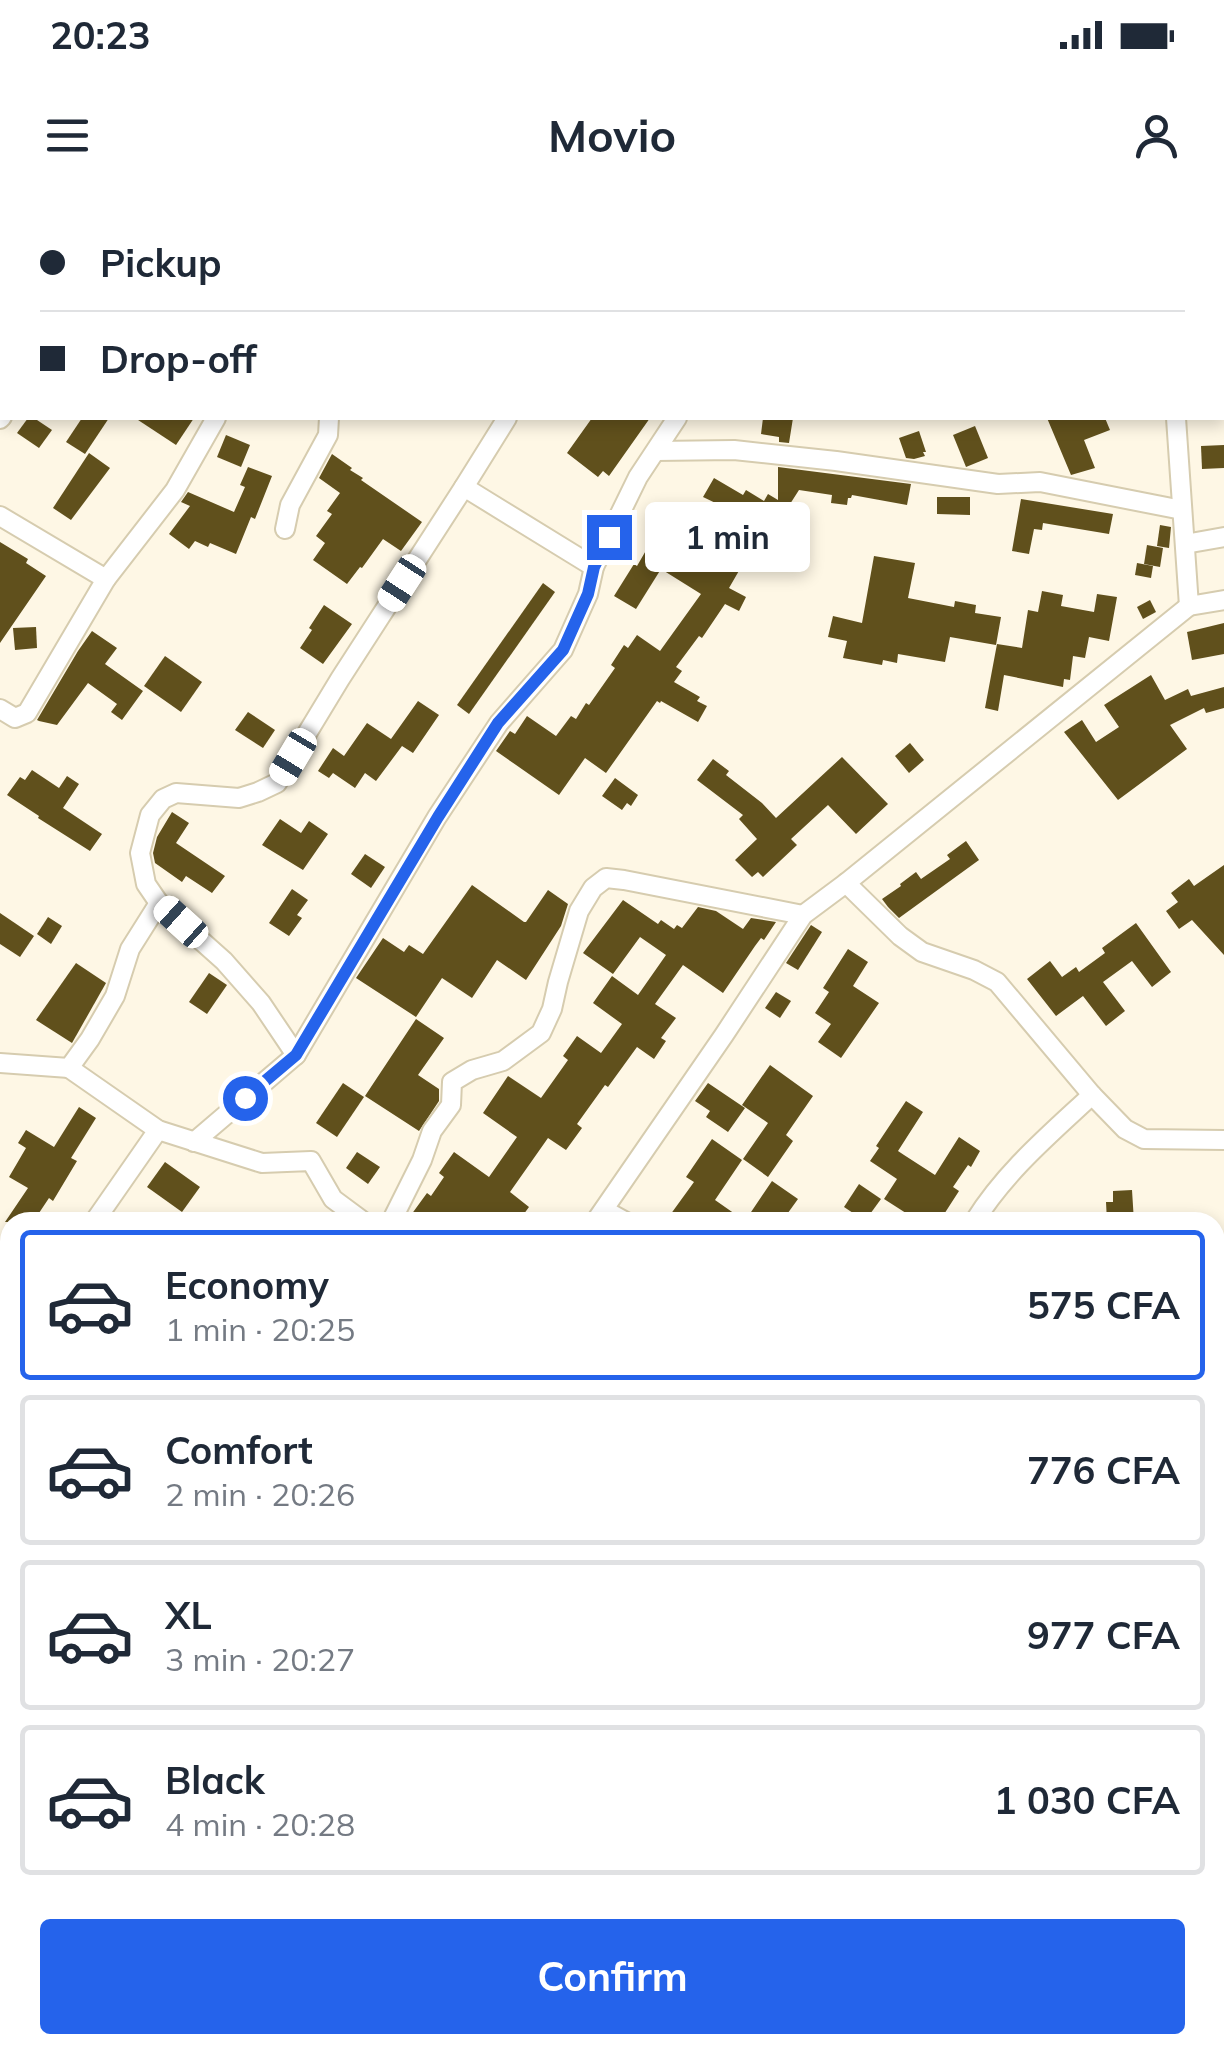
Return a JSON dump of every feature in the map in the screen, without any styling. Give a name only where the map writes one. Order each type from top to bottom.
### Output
[{"type":"street","points":[[0,709],[15,718],[27,713],[106,579],[174,490],[215,420]]},
{"type":"street","points":[[285,529],[290,506],[328,435],[329,420]]},
{"type":"street","points":[[296,1055],[260,1003],[224,961],[159,903],[146,884],[140,853],[150,815],[163,799],[176,792],[239,798],[277,783],[506,420]]},
{"type":"street","points":[[194,1142],[296,1055],[498,723],[563,650],[588,594],[594,567],[638,478],[676,420]]},
{"type":"street","points":[[1176,420],[1189,606]]},
{"type":"street","points":[[656,451],[734,450],[998,484],[1040,482],[1182,510]]},
{"type":"street","points":[[464,487],[594,567]]},
{"type":"street","points":[[0,516],[106,579]]},
{"type":"street","points":[[1185,544],[1224,538]]},
{"type":"street","points":[[602,1212],[803,915],[1189,606],[1224,600]]},
{"type":"street","points":[[396,1212],[432,1131],[451,1105],[452,1082],[472,1070],[503,1061],[542,1033],[579,911],[593,888],[606,878],[803,915]]},
{"type":"street","points":[[846,883],[922,952],[997,982],[1092,1096],[1125,1129],[1144,1139],[1224,1140]]},
{"type":"street","points":[[70,1068],[115,996],[130,949],[159,903]]},
{"type":"street","points":[[0,1063],[70,1068],[158,1130],[194,1142],[262,1163],[310,1161],[333,1199],[351,1212]]},
{"type":"street","points":[[980,1212],[1021,1160],[1092,1096]]},
{"type":"street","points":[[101,1212],[158,1130]]},
{"type":"building","points":[[27,420],[37,420],[52,430],[39,448],[17,433]]},
{"type":"building","points":[[81,420],[108,420],[85,454],[66,442]]},
{"type":"building","points":[[138,420],[193,420],[176,445]]},
{"type":"building","points":[[591,420],[649,420],[609,476],[603,471],[598,477],[567,453]]},
{"type":"building","points":[[763,420],[793,420],[789,443],[761,434]]},
{"type":"building","points":[[1048,420],[1106,420],[1110,430],[1084,440],[1095,468],[1071,475]]},
{"type":"building","points":[[975,426],[988,458],[966,467],[953,435]]},
{"type":"building","points":[[919,431],[925,456],[906,458],[899,438]]},
{"type":"building","points":[[226,435],[250,445],[241,467],[217,457]]},
{"type":"building","points":[[1224,445],[1224,468],[1202,469],[1201,446]]},
{"type":"building","points":[[89,453],[110,468],[71,520],[53,508]]},
{"type":"building","points":[[332,454],[361,480],[422,522],[401,551],[383,539],[347,584],[313,560],[325,543],[316,536],[332,514],[327,511],[340,493],[319,478]]},
{"type":"building","points":[[248,467],[272,476],[236,554],[195,541],[189,549],[169,534],[190,506],[181,502],[188,492],[234,512],[245,487],[240,485]]},
{"type":"building","points":[[778,467],[911,484],[907,505],[852,495],[847,505],[831,503],[832,495],[799,490],[758,554],[751,550],[729,588],[746,597],[739,611],[725,604],[676,667],[682,671],[674,682],[700,697],[697,701],[707,706],[698,722],[657,701],[606,773],[585,758],[559,795],[496,751],[527,716],[556,736],[571,716],[576,719],[586,703],[589,705],[615,668],[611,665],[624,645],[628,648],[637,635],[660,651],[701,594],[661,569],[636,609],[614,596],[634,564],[637,566],[659,528],[725,560],[751,520],[703,497],[714,478],[743,495],[746,490],[764,501],[768,494],[778,500]]},
{"type":"building","points":[[937,497],[970,497],[970,515],[937,514]]},
{"type":"building","points":[[1021,499],[1113,514],[1109,534],[1043,523],[1042,530],[1034,529],[1029,554],[1012,551]]},
{"type":"building","points":[[1160,525],[1171,527],[1169,548],[1157,546]]},
{"type":"building","points":[[0,542],[46,576],[0,643]]},
{"type":"building","points":[[1147,545],[1163,548],[1160,567],[1144,564]]},
{"type":"building","points":[[874,556],[915,563],[908,598],[954,607],[955,601],[976,605],[975,613],[1001,617],[996,645],[950,637],[945,662],[898,654],[897,663],[883,660],[882,665],[843,658],[847,641],[828,637],[833,616],[862,623]]},
{"type":"building","points":[[1137,563],[1153,566],[1151,578],[1135,575]]},
{"type":"building","points":[[543,583],[555,592],[469,714],[457,705]]},
{"type":"building","points":[[1042,591],[1063,595],[1061,606],[1094,612],[1097,594],[1117,597],[1109,641],[1089,637],[1085,658],[1073,656],[1070,680],[1064,679],[1063,687],[1004,675],[998,711],[985,708],[997,644],[1022,648],[1028,610],[1038,612]]},
{"type":"building","points":[[1150,600],[1156,612],[1143,619],[1137,607]]},
{"type":"building","points":[[324,605],[352,624],[323,664],[300,648]]},
{"type":"building","points":[[1224,623],[1224,654],[1192,660],[1187,632]]},
{"type":"building","points":[[36,627],[37,648],[15,650],[13,628]]},
{"type":"building","points":[[92,631],[117,648],[105,664],[143,691],[122,720],[111,712],[117,704],[88,683],[57,725],[37,720],[78,651]]},
{"type":"building","points":[[165,656],[202,682],[181,712],[144,686]]},
{"type":"building","points":[[1151,675],[1165,700],[1188,689],[1191,696],[1224,687],[1224,708],[1206,713],[1204,708],[1170,725],[1187,749],[1118,800],[1064,732],[1082,720],[1096,742],[1119,727],[1104,705]]},
{"type":"building","points":[[418,701],[439,715],[413,753],[402,746],[376,781],[365,773],[355,788],[333,773],[329,778],[318,771],[333,748],[344,756],[367,723],[391,739]]},
{"type":"building","points":[[248,712],[275,730],[263,748],[235,730]]},
{"type":"building","points":[[910,743],[924,760],[909,773],[895,756]]},
{"type":"building","points":[[842,757],[888,804],[856,834],[828,805],[791,839],[797,845],[763,877],[758,872],[752,877],[735,860],[757,839],[739,819],[743,815],[697,780],[713,759],[776,818]]},
{"type":"building","points":[[32,770],[59,788],[67,776],[79,784],[63,808],[102,834],[90,851],[7,795],[20,777],[25,780]]},
{"type":"building","points":[[615,778],[638,795],[631,806],[627,803],[622,810],[602,796]]},
{"type":"building","points":[[172,812],[189,823],[176,843],[225,876],[212,893],[186,876],[182,882],[155,863],[157,837]]},
{"type":"building","points":[[280,819],[301,833],[309,821],[328,834],[303,870],[262,845]]},
{"type":"building","points":[[966,841],[979,860],[899,918],[888,907],[882,899],[916,872],[921,879],[950,859],[947,855]]},
{"type":"building","points":[[365,854],[385,867],[371,888],[351,874]]},
{"type":"building","points":[[1224,865],[1224,955],[1192,920],[1179,929],[1166,911],[1178,902],[1171,893],[1189,879],[1194,886]]},
{"type":"building","points":[[472,885],[524,922],[548,890],[568,904],[561,926],[526,980],[497,960],[472,998],[442,978],[416,1017],[356,978],[383,938],[404,952],[409,945],[423,954]]},
{"type":"building","points":[[292,889],[308,900],[297,915],[302,918],[289,936],[269,923]]},
{"type":"building","points":[[623,900],[658,924],[661,920],[674,929],[677,925],[682,928],[698,907],[716,911],[743,929],[751,918],[776,922],[723,993],[683,965],[655,1004],[676,1018],[661,1038],[666,1041],[654,1059],[637,1047],[577,1124],[582,1128],[566,1150],[548,1138],[510,1192],[529,1207],[525,1212],[413,1212],[444,1177],[439,1173],[454,1152],[489,1177],[517,1137],[483,1113],[508,1076],[541,1098],[568,1060],[563,1056],[577,1036],[601,1053],[622,1024],[593,1003],[612,976],[638,995],[666,955],[640,937],[613,974],[583,953]]},
{"type":"building","points":[[0,913],[34,936],[20,957],[0,944]]},
{"type":"building","points":[[48,917],[62,926],[51,944],[37,934]]},
{"type":"building","points":[[1136,923],[1171,972],[1152,987],[1132,961],[1103,982],[1125,1011],[1106,1026],[1083,996],[1056,1016],[1027,979],[1050,961],[1062,977],[1076,967],[1079,972],[1105,953],[1102,948]]},
{"type":"building","points":[[811,925],[822,932],[798,970],[786,963]]},
{"type":"building","points":[[848,949],[868,962],[853,986],[879,1003],[841,1058],[818,1042],[831,1024],[815,1013],[829,992],[823,988]]},
{"type":"building","points":[[76,963],[106,983],[72,1043],[36,1020]]},
{"type":"building","points":[[209,973],[227,985],[207,1014],[189,1002]]},
{"type":"building","points":[[776,992],[791,1001],[780,1018],[765,1008]]},
{"type":"building","points":[[416,1019],[444,1038],[418,1075],[439,1089],[439,1101],[419,1131],[365,1096]]},
{"type":"building","points":[[770,1065],[813,1096],[786,1135],[793,1141],[768,1177],[743,1159],[768,1123],[742,1105]]},
{"type":"building","points":[[343,1083],[364,1097],[337,1137],[316,1123]]},
{"type":"building","points":[[708,1083],[745,1108],[728,1132],[706,1117],[710,1111],[695,1101]]},
{"type":"building","points":[[906,1101],[923,1112],[898,1151],[935,1175],[959,1137],[980,1151],[953,1187],[959,1191],[945,1212],[904,1212],[884,1199],[897,1179],[870,1161],[879,1148],[876,1146]]},
{"type":"building","points":[[79,1107],[96,1118],[71,1158],[77,1161],[53,1201],[49,1198],[40,1212],[12,1212],[28,1188],[9,1177],[26,1148],[18,1143],[26,1130],[54,1147]]},
{"type":"building","points":[[712,1139],[742,1160],[715,1200],[732,1212],[672,1212],[694,1182],[686,1177]]},
{"type":"building","points":[[357,1152],[380,1167],[368,1184],[346,1168]]},
{"type":"building","points":[[165,1162],[200,1187],[182,1212],[147,1187]]},
{"type":"building","points":[[772,1181],[798,1199],[789,1212],[751,1212]]},
{"type":"building","points":[[859,1184],[881,1199],[872,1212],[852,1212],[844,1207]]},
{"type":"building","points":[[1132,1190],[1133,1212],[1106,1212],[1106,1202],[1113,1202],[1113,1191]]},
{"type":"route","points":[[245,1098],[296,1055],[498,723],[563,650],[609,537]]}]
